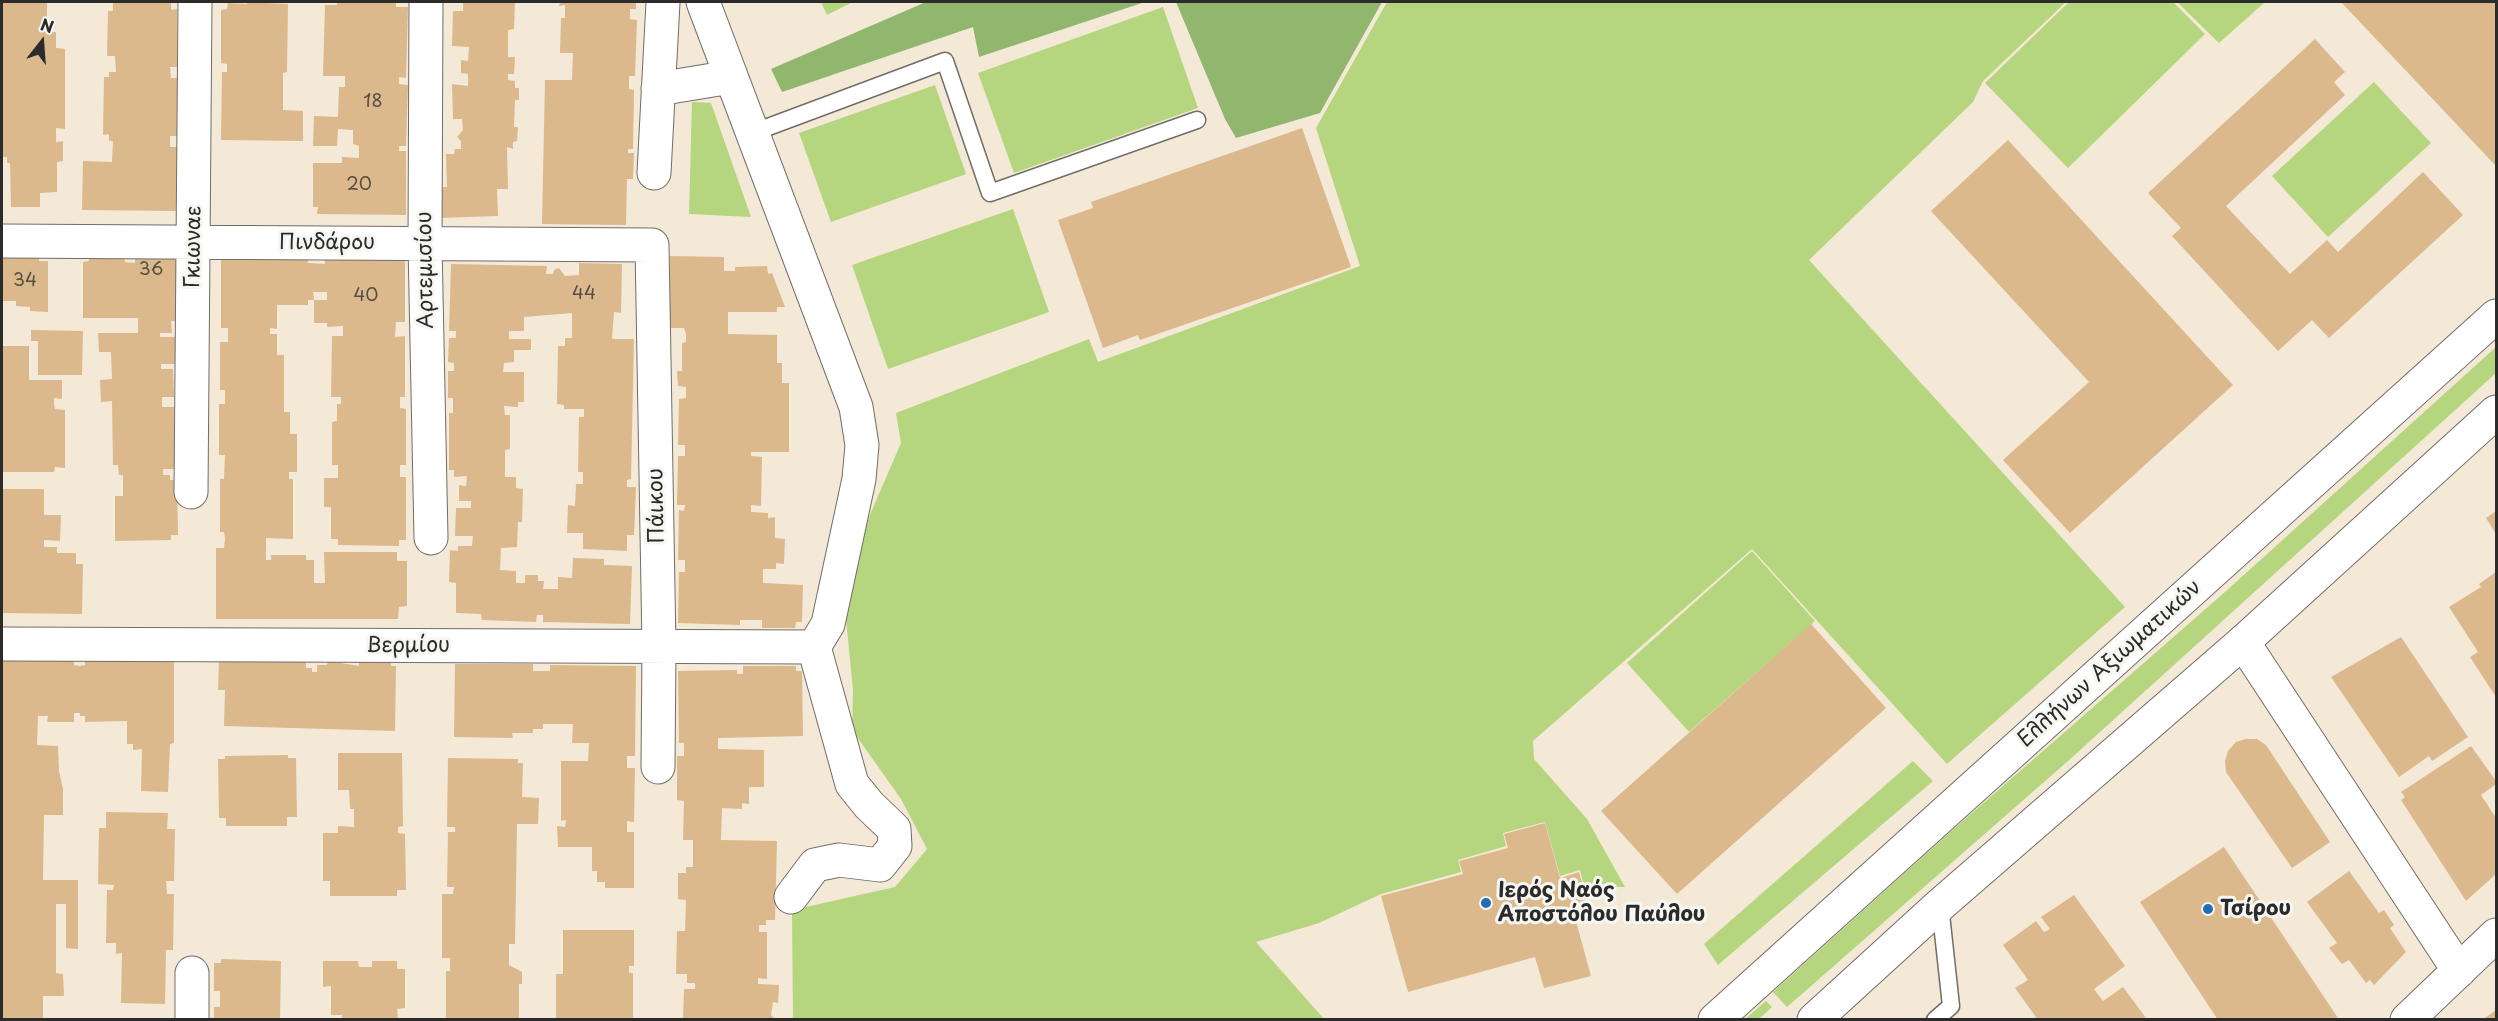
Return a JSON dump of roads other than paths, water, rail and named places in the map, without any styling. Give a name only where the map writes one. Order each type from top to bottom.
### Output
[{"type":"street","name":"Γκιωναε","points":[[191,492],[195,2]]},
{"type":"street","name":"Αρτεμισίου","points":[[426,2],[425,244],[431,538]]},
{"type":"street","points":[[654,173],[663,2]]},
{"type":"street","points":[[703,2],[856,407],[862,445],[859,479],[828,624],[814,647],[852,784],[869,806],[894,829],[895,846],[880,865],[839,860],[815,865],[791,897]]},
{"type":"street","points":[[658,89],[731,77]]},
{"type":"street","name":"Πινδάρου","points":[[2,241],[652,245]]},
{"type":"street","name":"Πάικου","points":[[652,245],[659,647],[657,767]]},
{"type":"street","name":"Ελλήνων Αξιωματικών","points":[[1719,1016],[2496,316]]},
{"type":"street","points":[[1814,1020],[1940,905],[2243,642],[2496,412]]},
{"type":"street","points":[[2243,642],[2459,971]]},
{"type":"street","name":"Βερμίου","points":[[2,644],[814,647]]},
{"type":"street","points":[[2407,1020],[2496,935]]},
{"type":"street","points":[[192,973],[192,1020]]},
{"type":"lane","points":[[752,133],[945,61],[990,193],[1197,120]]},
{"type":"lane","points":[[1935,1020],[1952,1006],[1940,905]]},
{"type":"place","name":"Ιερός Ναός Αποστόλου Παύλου","points":[[1486,903]]},
{"type":"place","name":"Τσίρου","points":[[2208,909]]}]
